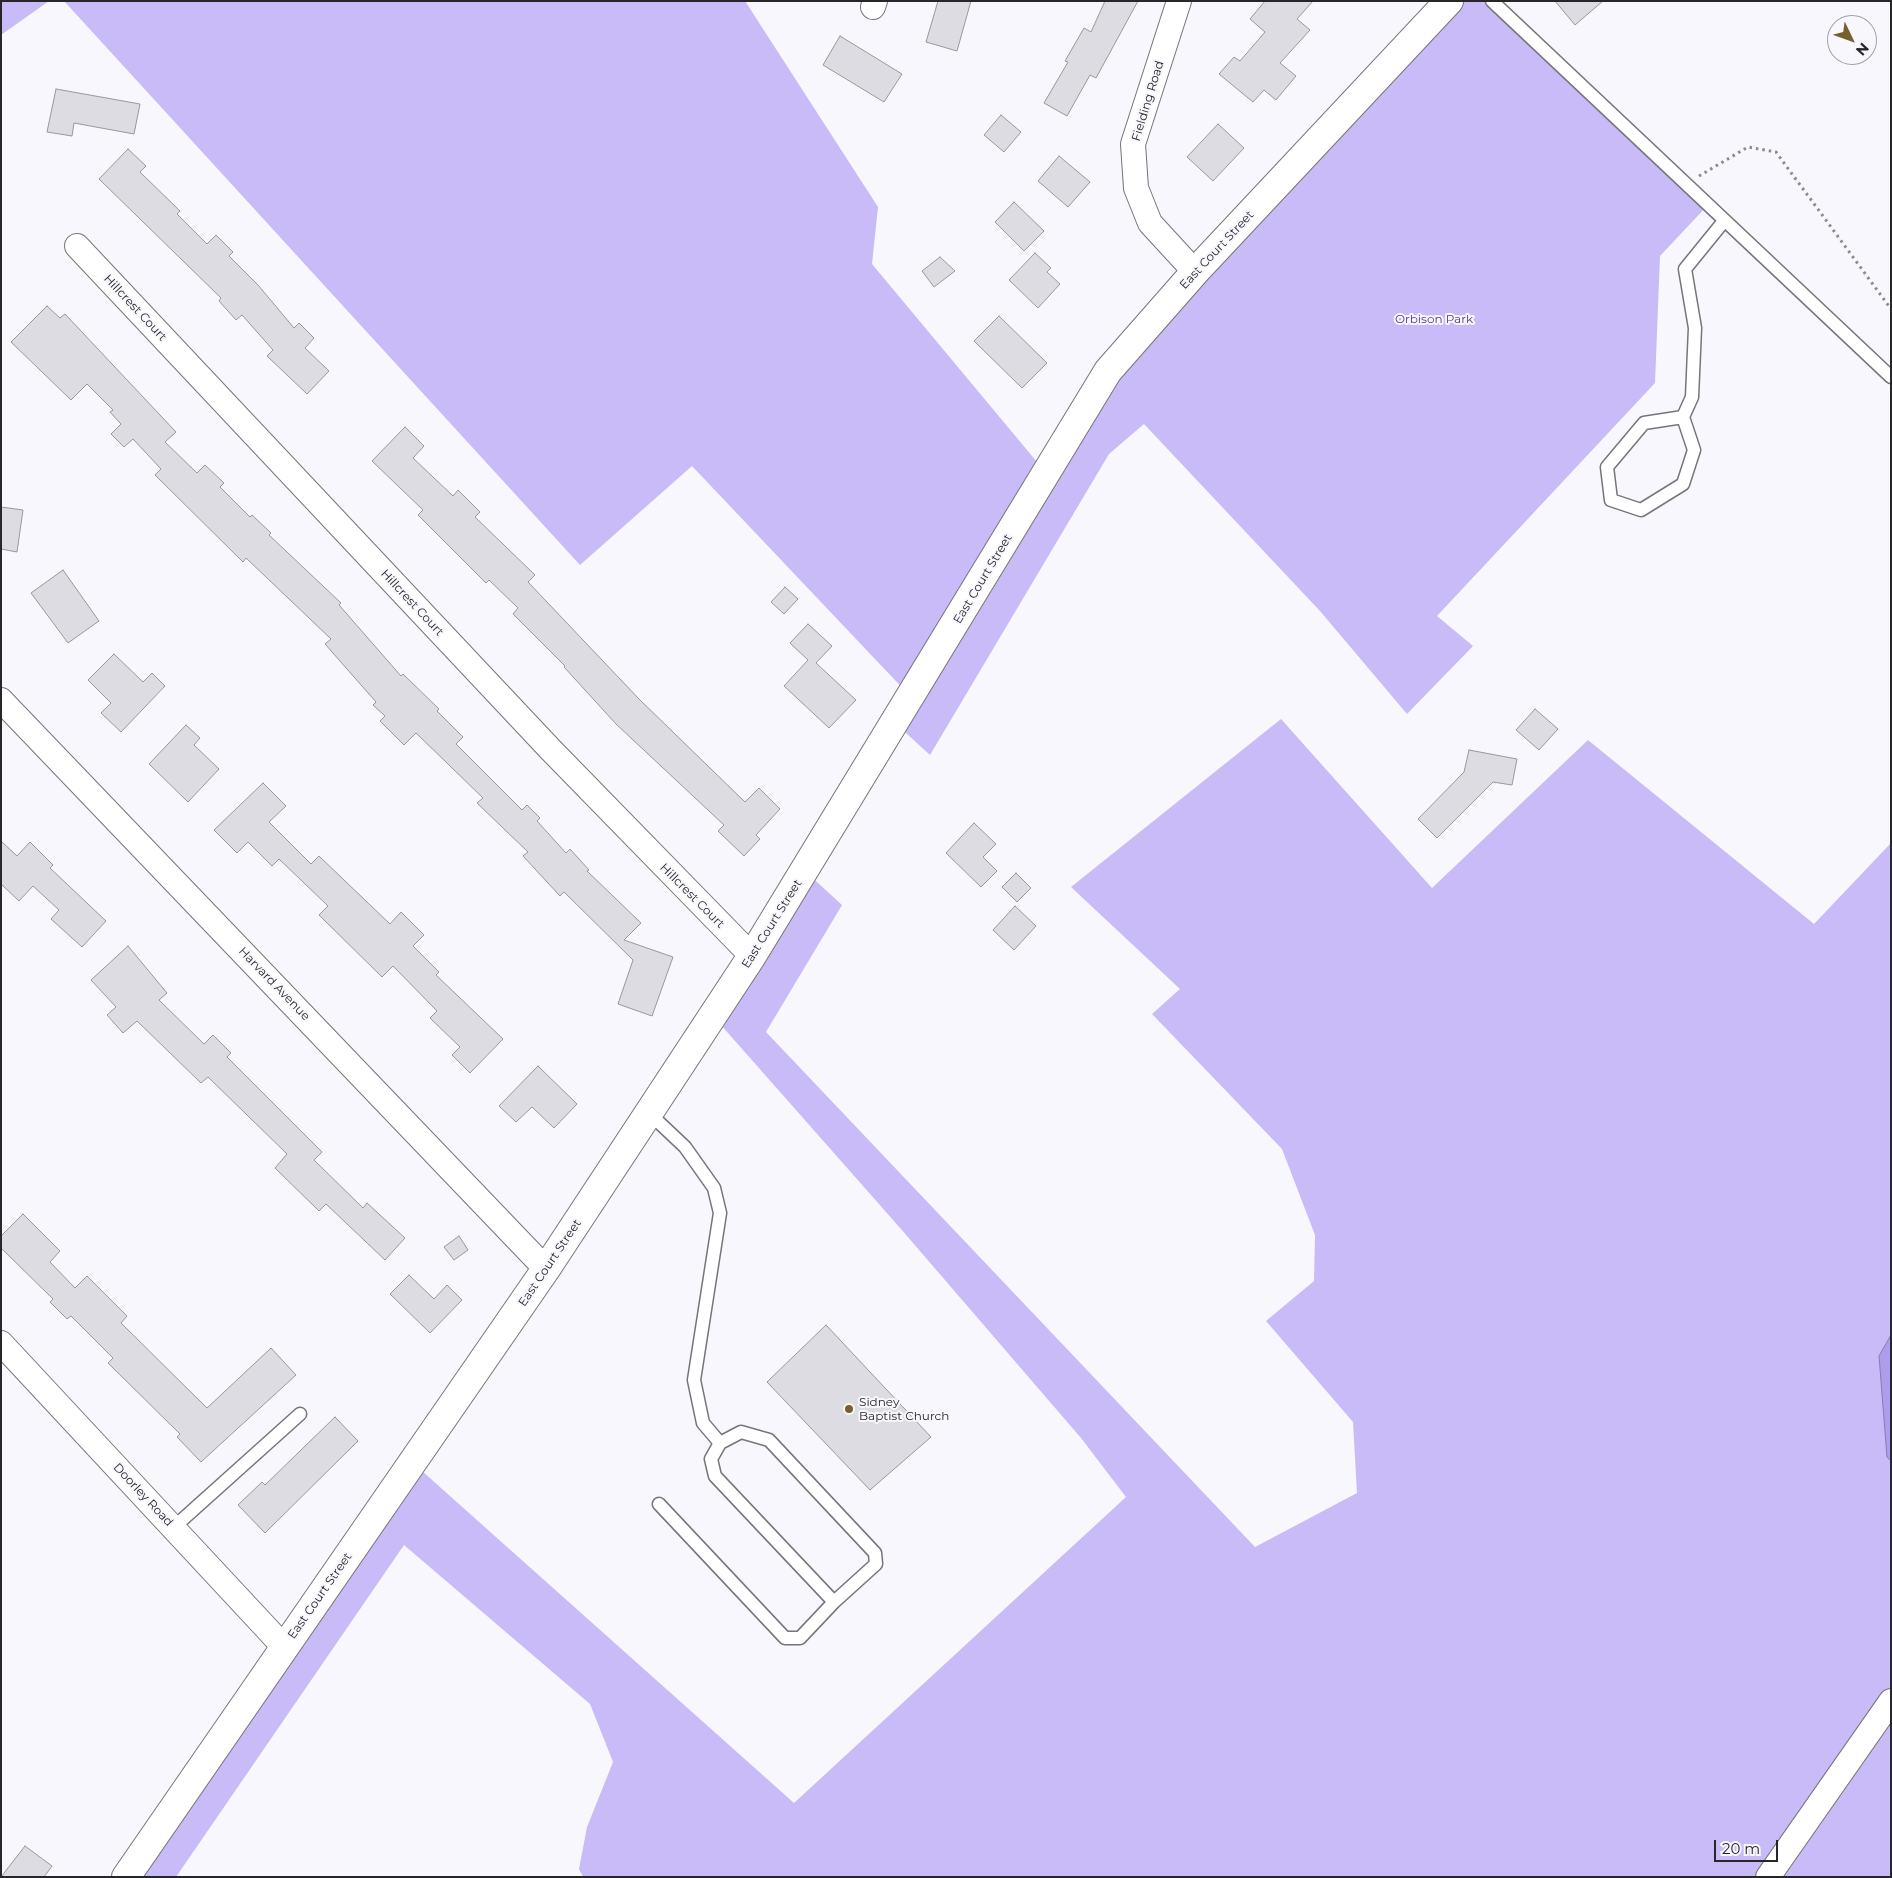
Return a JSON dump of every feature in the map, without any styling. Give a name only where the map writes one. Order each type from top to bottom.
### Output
[{"type":"main road","name":"East Court Street","points":[[126,1877],[546,1269],[752,956],[1108,371],[1196,272],[1450,1]]},
{"type":"street","name":"Fielding Road","points":[[1179,1],[1133,144],[1136,188],[1150,224],[1196,272]]},
{"type":"street","name":"Hillcrest Court","points":[[77,246],[543,742],[752,956]]},
{"type":"street","name":"Harvard Avenue","points":[[1,700],[546,1269]]},
{"type":"street","name":"Doorley Road","points":[[1,1344],[284,1647]]},
{"type":"street","points":[[1768,1877],[1891,1701]]},
{"type":"lane","points":[[1492,1],[1891,377]]},
{"type":"lane","points":[[1683,418],[1644,424],[1608,467],[1611,500],[1641,510],[1683,484],[1694,450],[1683,418],[1692,397],[1695,328],[1685,269],[1724,221]]},
{"type":"lane","points":[[649,1113],[685,1147],[714,1188],[720,1213],[694,1380],[703,1423],[720,1443]]},
{"type":"lane","points":[[173,1528],[300,1414]]},
{"type":"lane","points":[[659,1504],[785,1638],[800,1638],[834,1602],[876,1564],[875,1553],[770,1440],[741,1432],[720,1443],[711,1459],[715,1476],[834,1602]]},
{"type":"path","points":[[1685,184],[1748,147],[1776,152],[1891,310]]},
{"type":"green space","points":[[1,1],[49,1],[1,35]]},
{"type":"green space","name":"Orbison Park","points":[[64,1],[745,1],[878,207],[872,264],[1047,474],[1108,371],[1449,1],[1492,1],[1707,206],[1660,256],[1655,383],[1437,616],[1473,646],[1407,714],[1320,611],[1144,424],[1109,454],[930,755],[895,723],[911,697],[692,466],[580,565]]},
{"type":"green space","points":[[1281,719],[1432,888],[1588,740],[1814,924],[1891,843],[1891,1335],[1879,1356],[1887,1457],[1891,1461],[1891,1877],[583,1877],[579,1869],[587,1827],[613,1762],[590,1704],[404,1545],[176,1877],[126,1877],[413,1463],[794,1803],[1126,1497],[1081,1438],[901,1229],[713,1016],[805,871],[842,905],[766,1032],[1255,1547],[1357,1493],[1353,1422],[1266,1321],[1314,1281],[1315,1235],[1282,1149],[1152,1014],[1180,989],[1071,887]]},
{"type":"shaded area","points":[[1891,1335],[1891,1461],[1887,1457],[1879,1356]]},
{"type":"building","points":[[938,1],[971,1],[957,51],[926,42]]},
{"type":"building","points":[[1105,1],[1138,1],[1096,78],[1090,75],[1067,116],[1044,103],[1068,62],[1065,61],[1084,28],[1091,32]]},
{"type":"building","points":[[1265,1],[1313,1],[1297,19],[1310,30],[1280,63],[1296,76],[1276,100],[1264,90],[1253,102],[1219,74],[1234,57],[1240,61],[1265,32],[1250,19]]},
{"type":"building","points":[[1555,1],[1603,1],[1575,25]]},
{"type":"building","points":[[840,36],[902,74],[884,102],[823,65]]},
{"type":"building","points":[[56,89],[140,104],[134,134],[74,123],[72,136],[47,132]]},
{"type":"building","points":[[1001,115],[1021,132],[1004,152],[984,135]]},
{"type":"building","points":[[1218,124],[1244,148],[1213,181],[1187,157]]},
{"type":"building","points":[[128,149],[146,166],[140,172],[180,211],[177,214],[207,244],[216,235],[233,252],[229,256],[258,285],[294,328],[299,323],[314,338],[305,348],[329,371],[307,394],[267,356],[273,350],[242,315],[236,320],[219,301],[221,298],[99,179]]},
{"type":"building","points":[[1059,156],[1090,182],[1068,207],[1038,181]]},
{"type":"building","points":[[1014,202],[1044,231],[1024,251],[995,222]]},
{"type":"building","points":[[1035,253],[1051,268],[1047,272],[1060,284],[1038,308],[1009,280]]},
{"type":"building","points":[[940,257],[955,271],[934,287],[922,271]]},
{"type":"building","points":[[47,306],[60,318],[65,314],[176,432],[165,442],[197,473],[205,465],[224,483],[220,487],[250,517],[252,515],[271,533],[269,535],[341,603],[339,605],[401,676],[403,674],[439,709],[437,711],[463,737],[456,744],[522,810],[527,805],[540,818],[537,821],[566,853],[570,849],[589,870],[587,871],[641,923],[624,940],[673,957],[652,1016],[618,1004],[633,960],[564,892],[560,896],[523,856],[528,852],[477,803],[483,798],[416,733],[404,745],[380,721],[385,716],[373,705],[376,702],[325,644],[331,639],[246,558],[243,562],[155,475],[161,469],[133,439],[124,447],[111,434],[121,424],[110,412],[113,410],[87,384],[71,400],[11,342]]},
{"type":"building","points":[[999,316],[1047,363],[1022,388],[974,341]]},
{"type":"building","points":[[405,427],[424,446],[413,458],[453,496],[458,490],[480,512],[475,517],[535,575],[528,582],[639,699],[745,802],[759,788],[780,809],[756,835],[760,839],[744,856],[718,831],[724,825],[616,724],[565,666],[513,614],[518,608],[489,580],[486,583],[418,515],[423,510],[372,461]]},
{"type":"building","points":[[1,507],[23,510],[17,552],[1,549]]},
{"type":"building","points":[[63,570],[99,621],[68,643],[31,593]]},
{"type":"building","points":[[785,587],[798,599],[784,614],[771,602]]},
{"type":"building","points":[[808,624],[832,646],[816,663],[856,700],[829,728],[784,686],[808,660],[790,643]]},
{"type":"building","points":[[114,654],[143,682],[152,673],[165,686],[121,732],[101,713],[111,703],[88,680]]},
{"type":"building","points":[[1535,709],[1558,729],[1539,750],[1516,730]]},
{"type":"building","points":[[186,725],[200,738],[194,745],[219,769],[188,802],[149,764]]},
{"type":"building","points":[[1469,750],[1517,759],[1512,785],[1493,782],[1437,838],[1418,819],[1464,772]]},
{"type":"building","points":[[263,783],[286,806],[269,822],[311,864],[319,856],[390,924],[401,912],[424,935],[413,946],[439,972],[436,975],[503,1039],[470,1073],[452,1055],[460,1047],[430,1018],[437,1011],[393,966],[382,977],[319,915],[328,906],[279,859],[272,866],[248,842],[237,853],[214,830]]},
{"type":"building","points":[[974,823],[996,844],[983,857],[997,871],[981,887],[946,853]]},
{"type":"building","points":[[1,841],[17,856],[30,842],[53,865],[50,868],[106,921],[82,947],[51,919],[59,910],[33,886],[19,901],[1,884]]},
{"type":"building","points":[[1016,873],[1031,888],[1017,902],[1002,887]]},
{"type":"building","points":[[1015,906],[1036,926],[1014,950],[993,930]]},
{"type":"building","points":[[128,946],[167,993],[159,1000],[204,1044],[213,1035],[231,1053],[227,1057],[322,1152],[314,1160],[363,1208],[367,1203],[405,1238],[385,1260],[326,1204],[319,1211],[275,1168],[287,1154],[208,1077],[201,1083],[137,1021],[123,1033],[107,1015],[116,1007],[91,980]]},
{"type":"building","points":[[538,1066],[577,1104],[554,1128],[532,1107],[516,1122],[499,1106]]},
{"type":"building","points":[[23,1214],[60,1251],[50,1262],[75,1288],[87,1276],[127,1316],[121,1323],[207,1408],[271,1348],[296,1375],[201,1462],[177,1437],[180,1434],[108,1363],[113,1358],[71,1316],[67,1319],[50,1302],[53,1299],[1,1248],[1,1236]]},
{"type":"building","points":[[459,1236],[468,1250],[454,1260],[444,1247]]},
{"type":"building","points":[[409,1275],[434,1299],[447,1285],[462,1300],[430,1333],[390,1294]]},
{"type":"building","name":"Sidney Baptist Church","points":[[826,1325],[931,1437],[870,1490],[767,1382]]},
{"type":"building","points":[[335,1417],[358,1441],[265,1533],[238,1505],[262,1482],[265,1485]]},
{"type":"building","points":[[25,1846],[52,1866],[44,1877],[1,1877]]},
{"type":"place","name":"Sidney Baptist Church","points":[[849,1409]]}]
